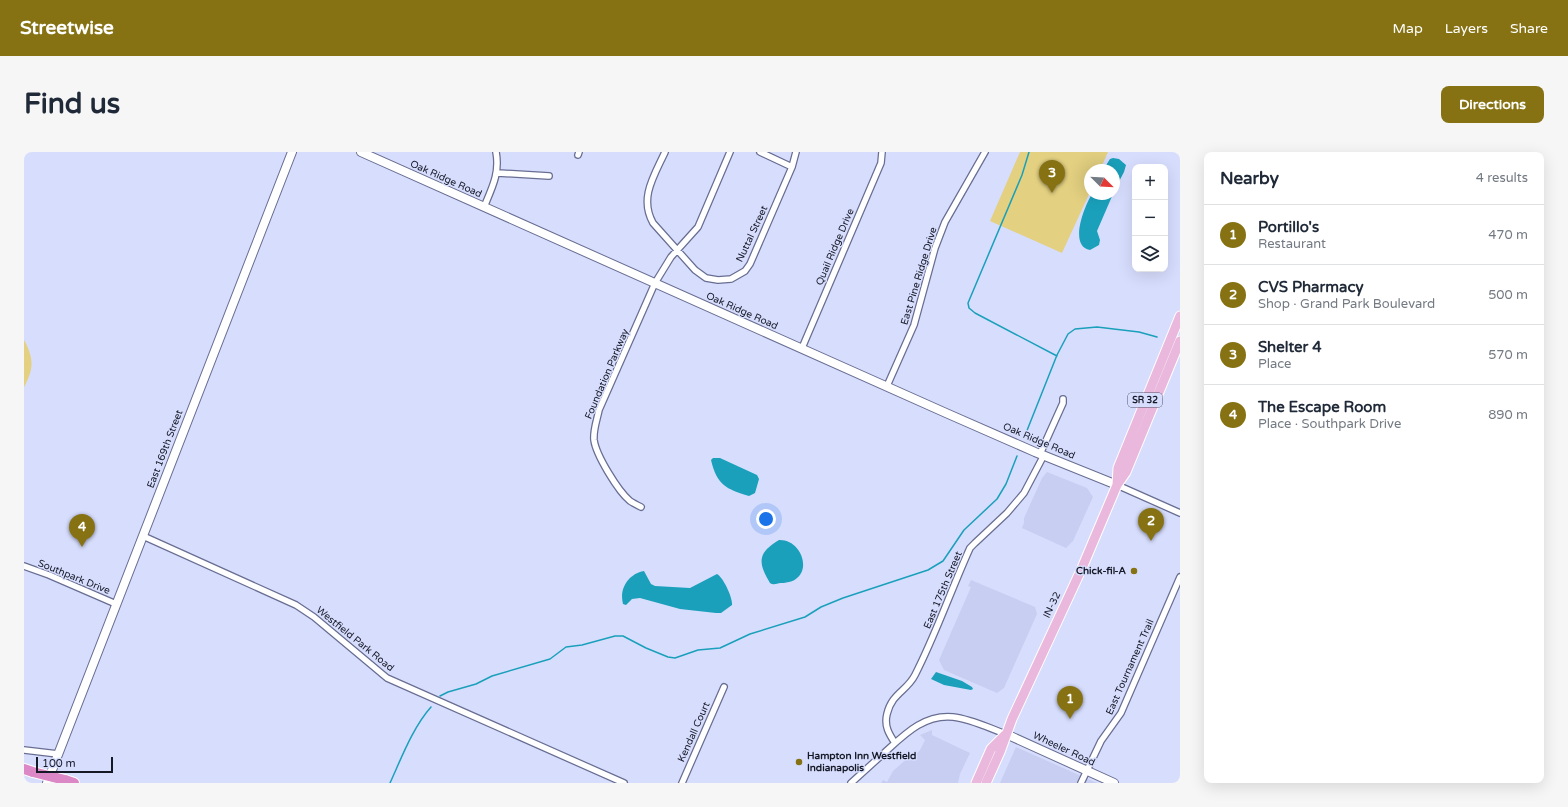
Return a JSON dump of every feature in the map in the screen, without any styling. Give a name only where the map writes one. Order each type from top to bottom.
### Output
[{"type":"highway","points":[[29,770],[69,782]]},
{"type":"main road","name":"IN-32","points":[[1117,485],[1118,468],[1180,316]]},
{"type":"main road","name":"IN-32","points":[[1006,734],[1082,568],[1117,485],[1126,472],[1180,341]]},
{"type":"main road","name":"SR 32","points":[[976,783],[991,749],[1006,734]]},
{"type":"main road","name":"SR 32","points":[[986,783],[1000,752],[1006,734]]},
{"type":"street","name":"East 169th Street","points":[[47,783],[292,152]]},
{"type":"street","name":"Oak Ridge Road","points":[[361,152],[887,386],[1117,485]]},
{"type":"street","points":[[484,207],[498,173],[496,152]]},
{"type":"street","name":"Nuttal Street","points":[[665,152],[646,198],[646,207],[653,223],[677,250],[697,272],[711,280],[728,280],[740,274],[747,268],[792,167],[796,152]]},
{"type":"street","name":"Foundation Parkway","points":[[641,507],[630,502],[619,490],[595,446],[594,426],[599,410],[655,283],[668,261],[692,236],[701,223],[730,152]]},
{"type":"street","points":[[760,152],[792,167]]},
{"type":"street","name":"Quail Ridge Drive","points":[[802,348],[881,163],[882,152]]},
{"type":"street","name":"East Pine Ridge Drive","points":[[887,386],[914,325],[935,248],[945,222],[985,152]]},
{"type":"street","points":[[498,173],[549,176]]},
{"type":"street","name":"East 175th Street","points":[[895,743],[887,730],[886,724],[889,708],[897,694],[914,677],[970,548],[1007,513],[1024,494],[1063,403],[1063,399]]},
{"type":"street","points":[[1117,485],[1180,513]]},
{"type":"street","name":"Westfield Park Road","points":[[143,536],[296,605],[314,617],[387,678],[624,783]]},
{"type":"street","name":"Southpark Drive","points":[[24,566],[116,604]]},
{"type":"street","name":"East Tournament Trail","points":[[1081,783],[1101,741],[1121,713],[1180,577]]},
{"type":"street","name":"Kendall Court","points":[[682,783],[724,688]]},
{"type":"street","points":[[851,783],[907,732],[922,723],[948,717],[970,720],[1006,734]]},
{"type":"street","name":"Wheeler Road","points":[[1006,734],[1114,783]]},
{"type":"street","points":[[24,750],[58,754]]},
{"type":"shaded area","points":[[1020,152],[1108,152],[1103,164],[1084,164],[1084,200],[1086,200],[1062,253],[990,221]]},
{"type":"shaded area","points":[[24,340],[30,352],[32,364],[30,375],[24,387]]},
{"type":"shaded area","points":[[1047,472],[1087,488],[1093,497],[1073,541],[1066,548],[1022,528],[1024,518],[1042,478]]},
{"type":"shaded area","points":[[971,580],[1035,607],[1037,614],[1004,688],[997,693],[944,670],[939,660],[971,587],[968,586]]},
{"type":"shaded area","points":[[932,730],[932,735],[970,753],[960,774],[958,783],[881,783],[883,780],[887,782],[893,771],[910,756],[915,755],[920,750],[925,740],[920,735]]},
{"type":"shaded area","points":[[1016,747],[1097,783],[1000,783]]},
{"type":"water","points":[[1110,159],[1119,159],[1126,165],[1120,180],[1120,164],[1107,164]]},
{"type":"water","points":[[1089,200],[1110,200],[1097,231],[1100,240],[1099,245],[1090,250],[1083,247],[1080,241],[1079,233],[1082,215]]},
{"type":"water","points":[[713,458],[720,458],[757,475],[759,479],[755,493],[749,496],[734,491],[724,485],[716,475],[713,468],[711,460]]},
{"type":"water","points":[[779,540],[788,542],[795,546],[803,561],[803,569],[799,576],[792,581],[773,584],[770,583],[763,570],[762,559],[763,554],[767,549]]},
{"type":"water","points":[[644,571],[651,584],[655,586],[690,588],[717,574],[727,588],[732,605],[721,613],[716,613],[680,609],[640,598],[632,599],[626,605],[623,604],[622,593],[626,583],[633,575]]},
{"type":"water","points":[[936,672],[962,681],[973,689],[971,690],[944,685],[931,679]]},
{"type":"waterway","points":[[1029,152],[1022,175],[968,303],[969,308],[975,313],[1057,356]]},
{"type":"waterway","points":[[1026,433],[1057,355],[1068,334],[1075,329],[1097,327],[1139,332],[1157,337]]},
{"type":"waterway","points":[[440,696],[448,692],[476,684],[492,676],[550,659],[566,647],[582,645],[615,636],[623,636],[646,648],[668,657],[675,658],[698,650],[720,648],[750,634],[805,617],[821,607],[843,598],[928,570],[943,561],[964,530],[997,499],[1006,484],[1017,456]]},
{"type":"waterway","points":[[390,783],[413,734],[431,707]]},
{"type":"place","name":"Shelter 4","points":[[1052,193]]},
{"type":"place","name":"CVS Pharmacy","points":[[1151,541]]},
{"type":"place","name":"The Escape Room","points":[[82,547]]},
{"type":"place","name":"Chick-fil-A","points":[[1134,571]]},
{"type":"place","name":"Portillo's","points":[[1070,719]]},
{"type":"place","name":"Hampton Inn Westfield Indianapolis","points":[[799,762]]}]
